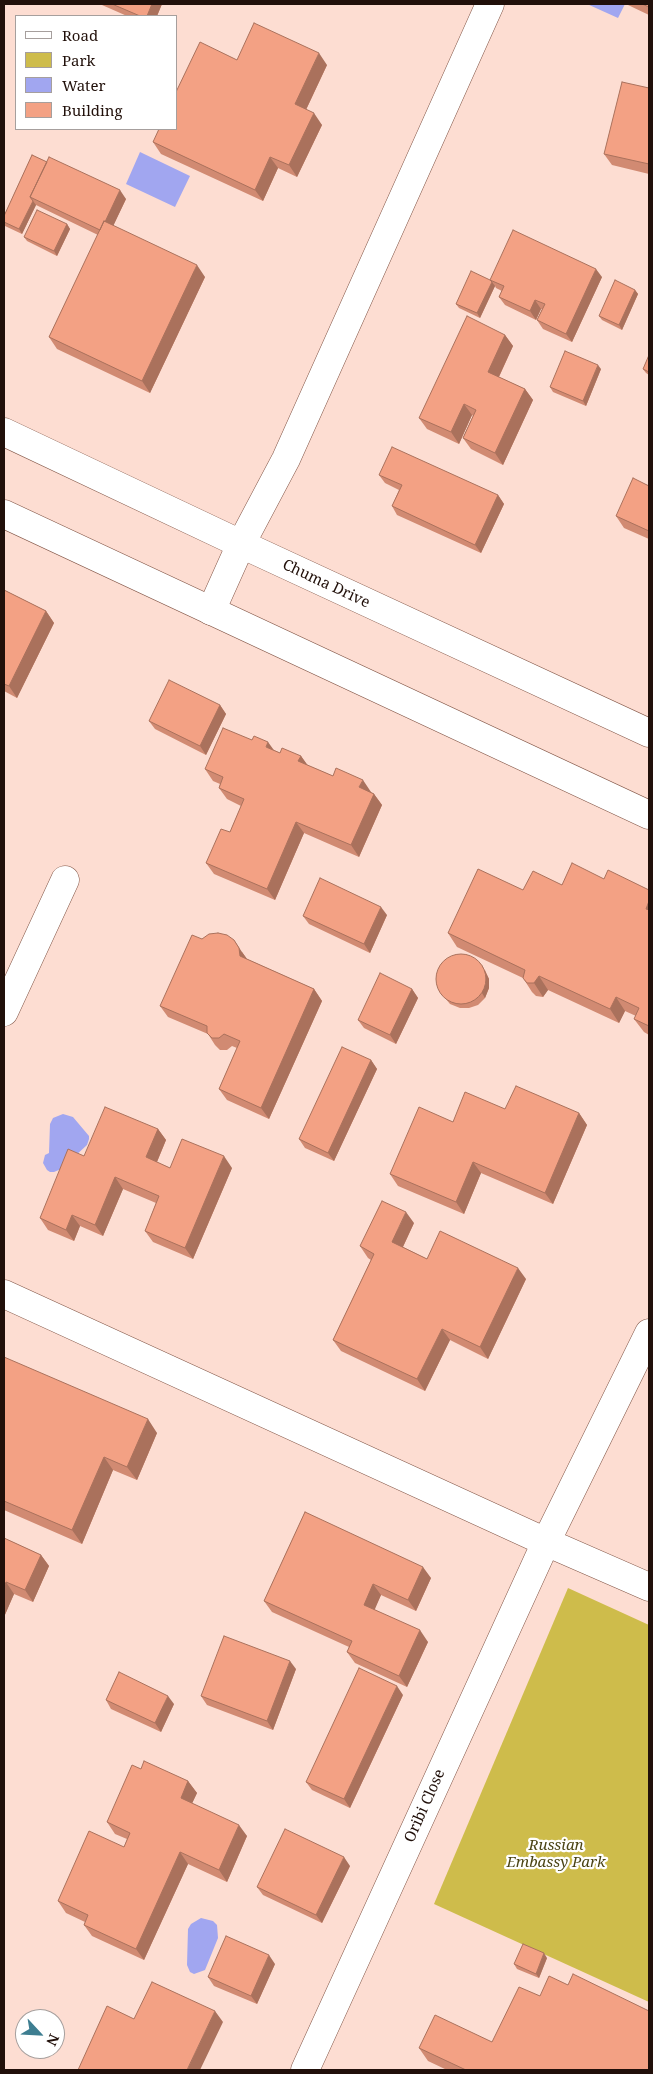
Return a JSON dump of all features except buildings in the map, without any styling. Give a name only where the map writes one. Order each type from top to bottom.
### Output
[{"type":"street","points":[[211,611],[241,544],[286,459],[490,4]]},
{"type":"street","name":"Chuma Drive","points":[[4,432],[649,733]]},
{"type":"street","points":[[4,514],[649,815]]},
{"type":"street","points":[[4,1012],[64,880]]},
{"type":"street","points":[[4,1294],[546,1542],[649,1587]]},
{"type":"street","name":"Oribi Close","points":[[305,2070],[546,1542],[649,1333]]},
{"type":"green space","name":"Russian Embassy Park","points":[[568,1588],[649,1625],[649,2002],[434,1904]]},
{"type":"water","points":[[587,4],[625,4],[618,18]]},
{"type":"water","points":[[140,152],[190,176],[175,207],[126,184]]},
{"type":"water","points":[[63,1114],[73,1117],[89,1136],[89,1139],[87,1145],[61,1169],[50,1172],[43,1163],[45,1155],[49,1153],[50,1124],[53,1118]]},
{"type":"water","points":[[201,1918],[213,1921],[217,1925],[218,1938],[205,1970],[194,1974],[190,1972],[187,1965],[188,1929],[191,1924]]}]
